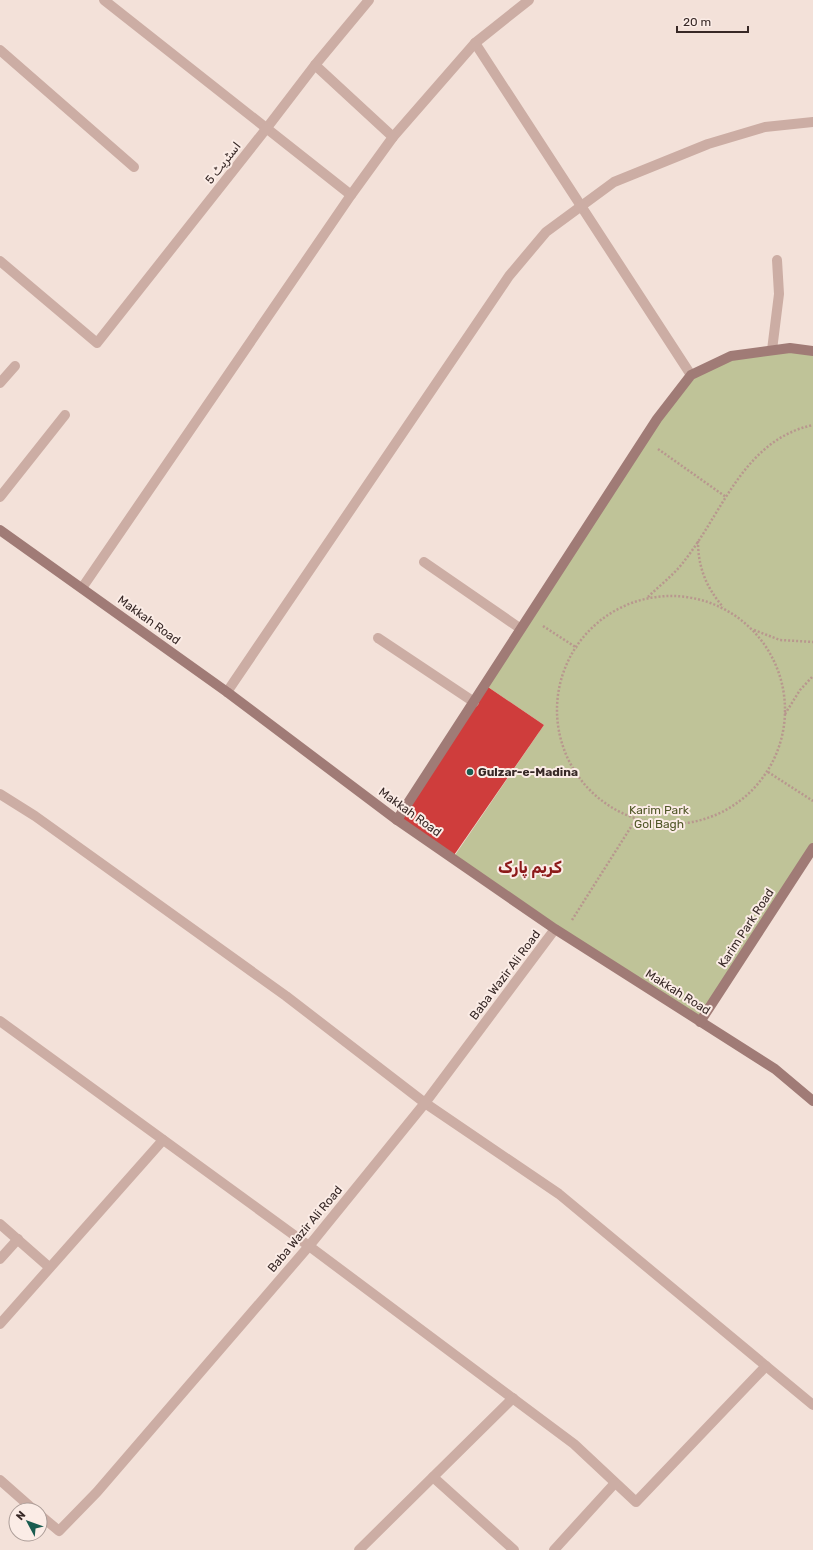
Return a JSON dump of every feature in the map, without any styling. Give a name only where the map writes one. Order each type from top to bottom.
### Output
[{"type":"street","points":[[104,0],[351,195]]},
{"type":"street","name":"اسٹریٹ 5","points":[[0,261],[97,343],[266,129],[315,64],[369,0]]},
{"type":"street","points":[[82,588],[351,195],[393,137],[475,43],[529,0]]},
{"type":"street","points":[[475,43],[691,375]]},
{"type":"street","points":[[0,50],[134,167]]},
{"type":"street","points":[[315,64],[393,137]]},
{"type":"street","points":[[227,692],[509,276],[546,232],[614,182],[708,144],[765,127],[813,122]]},
{"type":"street","points":[[772,350],[779,294],[777,260]]},
{"type":"street","points":[[397,820],[644,439],[691,375],[731,356],[790,348],[813,352]]},
{"type":"street","points":[[0,383],[15,366]]},
{"type":"street","points":[[0,497],[65,416]]},
{"type":"street","name":"Makkah Road","points":[[0,530],[227,692],[397,820],[559,932],[775,1069],[813,1101]]},
{"type":"street","points":[[424,562],[521,629]]},
{"type":"street","points":[[378,638],[474,702]]},
{"type":"street","points":[[0,794],[35,816],[286,996],[425,1103],[559,1194],[813,1405]]},
{"type":"street","name":"Karim Park Road","points":[[700,1022],[813,848]]},
{"type":"street","name":"Baba Wazir Ali Road","points":[[48,1522],[59,1531],[96,1492],[309,1246],[425,1103],[559,932]]},
{"type":"street","points":[[0,1021],[309,1246],[574,1444],[636,1502],[766,1366]]},
{"type":"street","points":[[0,1324],[49,1267],[164,1140]]},
{"type":"street","points":[[0,1224],[49,1267]]},
{"type":"street","points":[[0,1259],[18,1239]]},
{"type":"street","points":[[359,1550],[513,1398]]},
{"type":"street","points":[[433,1477],[514,1550]]},
{"type":"street","points":[[0,1480],[25,1502]]},
{"type":"street","points":[[554,1550],[615,1483]]},
{"type":"path","points":[[648,598],[685,561],[750,462],[764,448],[782,436],[813,425]]},
{"type":"path","points":[[644,439],[726,497]]},
{"type":"path","points":[[698,541],[698,555],[702,572],[711,593],[723,607],[754,630],[780,640],[813,642]]},
{"type":"path","points":[[723,607],[686,596],[648,598],[612,612],[584,636],[565,669],[557,705],[561,742],[577,776],[603,802],[636,819],[673,825],[709,819],[742,800],[768,772],[783,737],[786,698],[776,661],[754,630]]},
{"type":"path","points":[[529,618],[577,648]]},
{"type":"path","points":[[784,716],[800,690],[813,676]]},
{"type":"path","points":[[768,772],[813,801]]},
{"type":"path","points":[[559,932],[636,819]]},
{"type":"green space","name":"Karim Park Gol Bagh","points":[[813,351],[813,848],[700,1022],[453,858],[544,725],[485,685],[691,375],[731,356]]},
{"type":"building","name":"Gulzar-e-Madina","points":[[485,685],[544,725],[452,858],[397,820]]},
{"type":"place","name":"Gulzar-e-Madina","points":[[470,772]]},
{"type":"district","name":"کریم پارک","points":[[530,867]]}]
